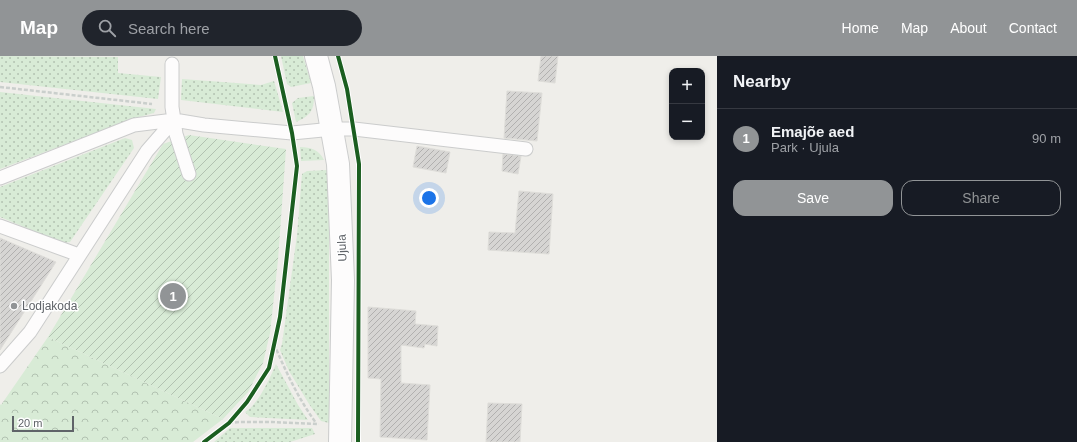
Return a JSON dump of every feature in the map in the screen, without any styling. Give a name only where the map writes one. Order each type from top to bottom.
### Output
[{"type":"street","name":"Ujula","points":[[316,56],[333,129],[338,164],[343,280],[341,434]]},
{"type":"lane","points":[[172,64],[172,106],[176,134],[189,174]]},
{"type":"lane","points":[[0,366],[30,332],[147,151],[174,120]]},
{"type":"lane","points":[[0,178],[134,125],[174,120],[204,125],[292,134],[333,129],[354,129],[526,149]]},
{"type":"lane","points":[[0,226],[79,255]]},
{"type":"path","points":[[0,87],[172,106]]},
{"type":"path","points":[[272,356],[276,338]]},
{"type":"path","points":[[274,344],[287,375],[302,404],[316,423]]},
{"type":"path","points":[[223,428],[234,418]]},
{"type":"path","points":[[229,423],[316,423],[325,425],[341,434]]},
{"type":"green space","points":[[0,56],[118,57],[118,73],[161,77],[158,99],[0,82]]},
{"type":"green space","points":[[281,56],[303,56],[311,83],[291,87],[287,84]]},
{"type":"green space","points":[[182,79],[261,85],[274,81],[283,112],[181,100]]},
{"type":"green space","points":[[0,92],[156,109],[154,113],[135,118],[0,169]]},
{"type":"green space","points":[[314,96],[313,106],[308,115],[296,122],[292,103],[298,98]]},
{"type":"green space","points":[[189,135],[286,149],[278,260],[270,333],[263,363],[248,392],[223,419],[48,337],[163,144]]},
{"type":"green space","points":[[125,138],[132,140],[134,148],[70,242],[63,243],[0,217],[0,187]]},
{"type":"green space","points":[[300,147],[314,150],[320,154],[324,160],[301,161]]},
{"type":"green space","points":[[327,170],[329,193],[329,423],[321,421],[309,404],[289,371],[280,350],[297,235],[302,174],[307,171]]},
{"type":"green space","points":[[48,337],[223,419],[193,442],[0,442],[0,404],[1,405]]},
{"type":"green space","points":[[276,364],[298,405],[308,420],[250,417],[245,412],[250,409],[259,397]]},
{"type":"green space","points":[[230,428],[312,428],[315,434],[290,442],[214,442]]},
{"type":"building","points":[[541,56],[558,56],[555,83],[538,81]]},
{"type":"building","points":[[507,91],[542,93],[537,141],[504,138]]},
{"type":"building","points":[[417,146],[450,152],[446,173],[413,167]]},
{"type":"building","points":[[503,154],[521,156],[518,174],[502,171]]},
{"type":"building","points":[[519,191],[553,194],[549,254],[488,250],[489,232],[515,233]]},
{"type":"building","name":"Lodjakoda","points":[[0,238],[56,262],[0,350]]},
{"type":"building","points":[[368,307],[416,311],[415,324],[438,326],[437,346],[425,344],[424,348],[401,345],[401,383],[430,385],[427,440],[380,437],[381,379],[368,378]]},
{"type":"building","points":[[488,403],[522,404],[520,442],[486,442]]},
{"type":"cycle path","points":[[204,442],[229,423],[247,402],[269,368],[280,317],[297,166],[292,133],[275,56]]},
{"type":"cycle path","points":[[338,56],[347,89],[359,164],[358,442]]},
{"type":"place","name":"Emajõe aed","points":[[173,296]]},
{"type":"place","name":"Lodjakoda","points":[[14,306]]}]
